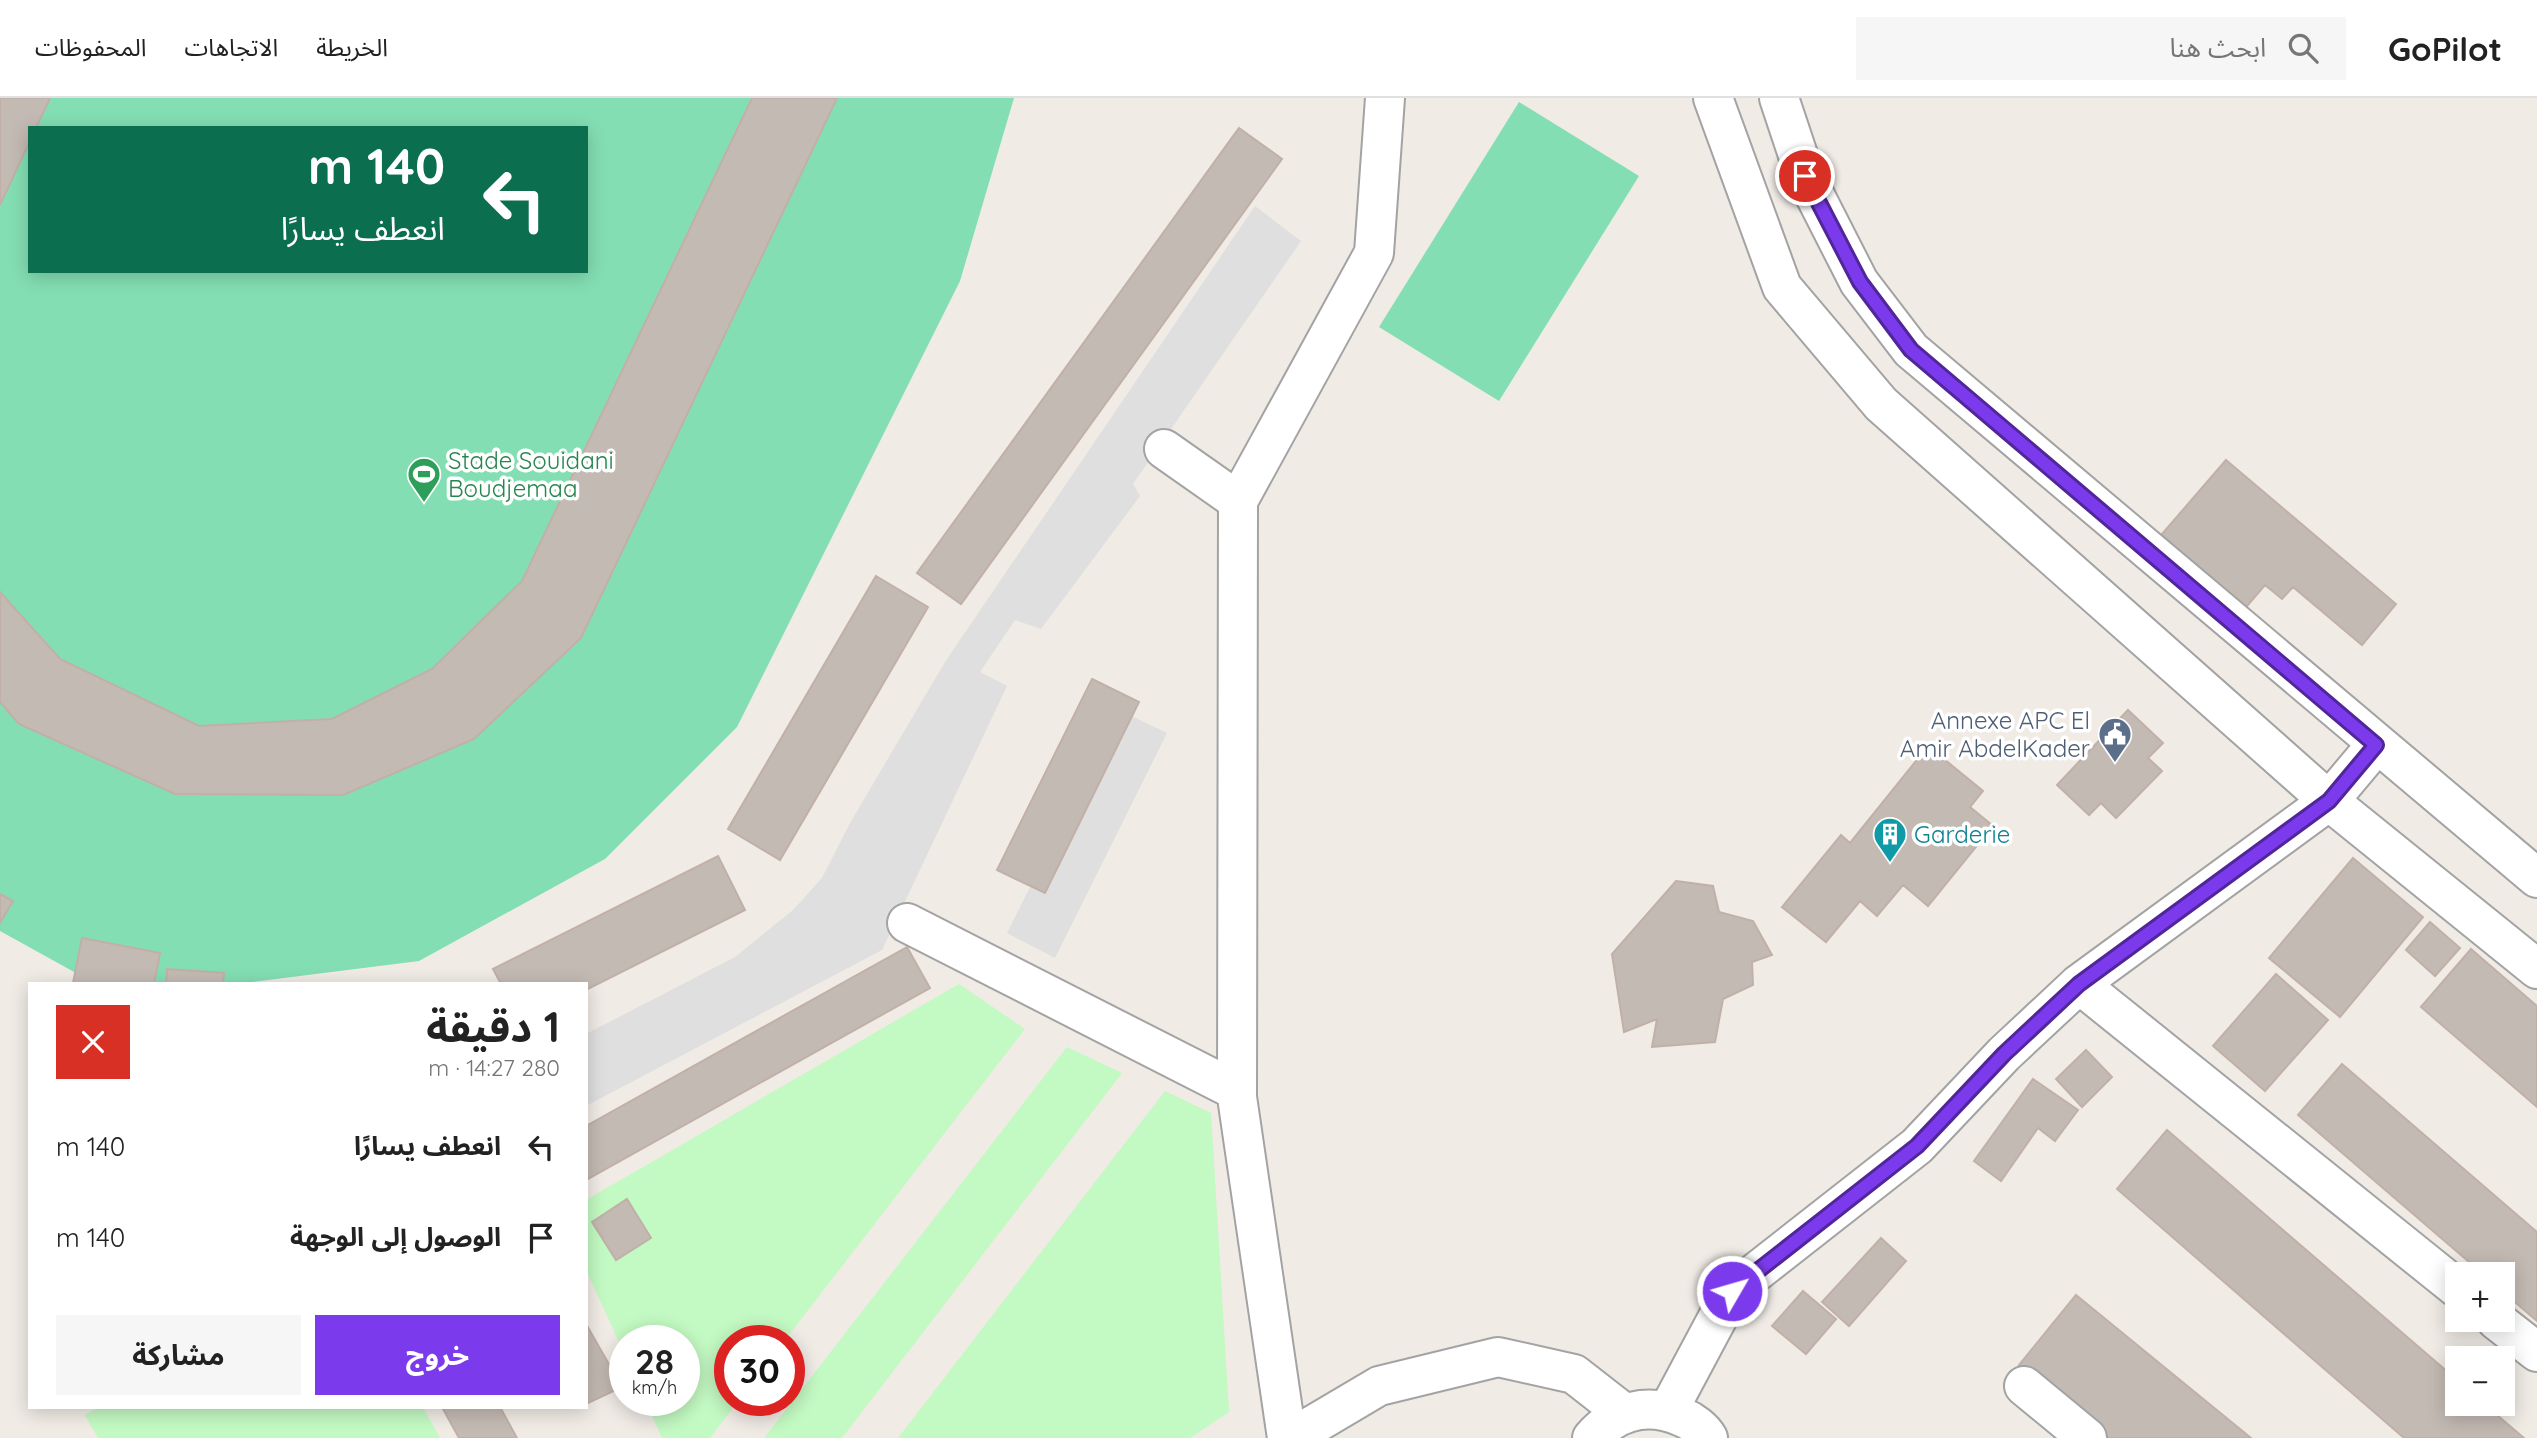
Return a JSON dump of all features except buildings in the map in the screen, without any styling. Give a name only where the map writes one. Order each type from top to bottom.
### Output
[{"type":"street","points":[[1385,98],[1374,253],[1238,501],[1237,1091],[1289,1438],[1378,1386],[1498,1357],[1574,1374],[1624,1413]]},
{"type":"street","points":[[1713,98],[1782,287],[1881,404],[2329,801],[2537,969]]},
{"type":"street","points":[[1779,98],[1805,176],[1860,282],[1911,350],[2376,745],[2537,878]]},
{"type":"street","points":[[1164,449],[1238,501]]},
{"type":"street","points":[[1668,1411],[1732,1291],[1917,1146],[2004,1054],[2079,984],[2329,801],[2376,745]]},
{"type":"street","points":[[907,923],[1237,1091]]},
{"type":"street","points":[[2079,984],[2445,1278]]},
{"type":"street","points":[[2512,1332],[2537,1352]]},
{"type":"street","points":[[2024,1386],[2087,1438]]},
{"type":"street","points":[[1592,1438],[1604,1424],[1624,1413],[1646,1409],[1668,1411],[1688,1420],[1708,1438]]},
{"type":"green space","name":"Stade Souidani Boudjemaa","points":[[0,98],[1014,98],[960,281],[737,727],[605,859],[419,961],[251,982],[92,982],[0,931]]},
{"type":"green space","points":[[1519,102],[1639,176],[1499,401],[1379,327]]},
{"type":"green space","points":[[959,984],[1025,1029],[797,1325],[714,1325],[714,1416],[727,1416],[710,1438],[662,1438],[652,1416],[700,1416],[700,1325],[611,1325],[588,1274],[588,1199]]},
{"type":"green space","points":[[1067,1047],[1122,1073],[842,1438],[764,1438],[781,1416],[805,1416],[805,1385]]},
{"type":"green space","points":[[1165,1091],[1211,1113],[1229,1412],[1190,1438],[898,1438]]},
{"type":"green space","points":[[96,1409],[424,1409],[440,1438],[98,1438],[85,1415]]},
{"type":"shaded area","points":[[1255,206],[1301,241],[1133,484],[1140,496],[1041,629],[1015,620],[980,672],[1007,686],[882,950],[588,1105],[588,1033],[735,957],[793,910],[822,878],[850,823],[945,662]]},
{"type":"shaded area","points":[[1119,710],[1167,733],[1055,958],[1007,933]]},
{"type":"place","name":"Stade Souidani Boudjemaa","points":[[424,504]]},
{"type":"place","name":"Annexe APC El Amir AbdelKader","points":[[2115,764]]},
{"type":"place","name":"Garderie","points":[[1890,864]]},
{"type":"route","points":[[1732,1291],[1917,1146],[2004,1054],[2079,984],[2329,801],[2376,745],[1911,350],[1860,282],[1805,176]]}]
